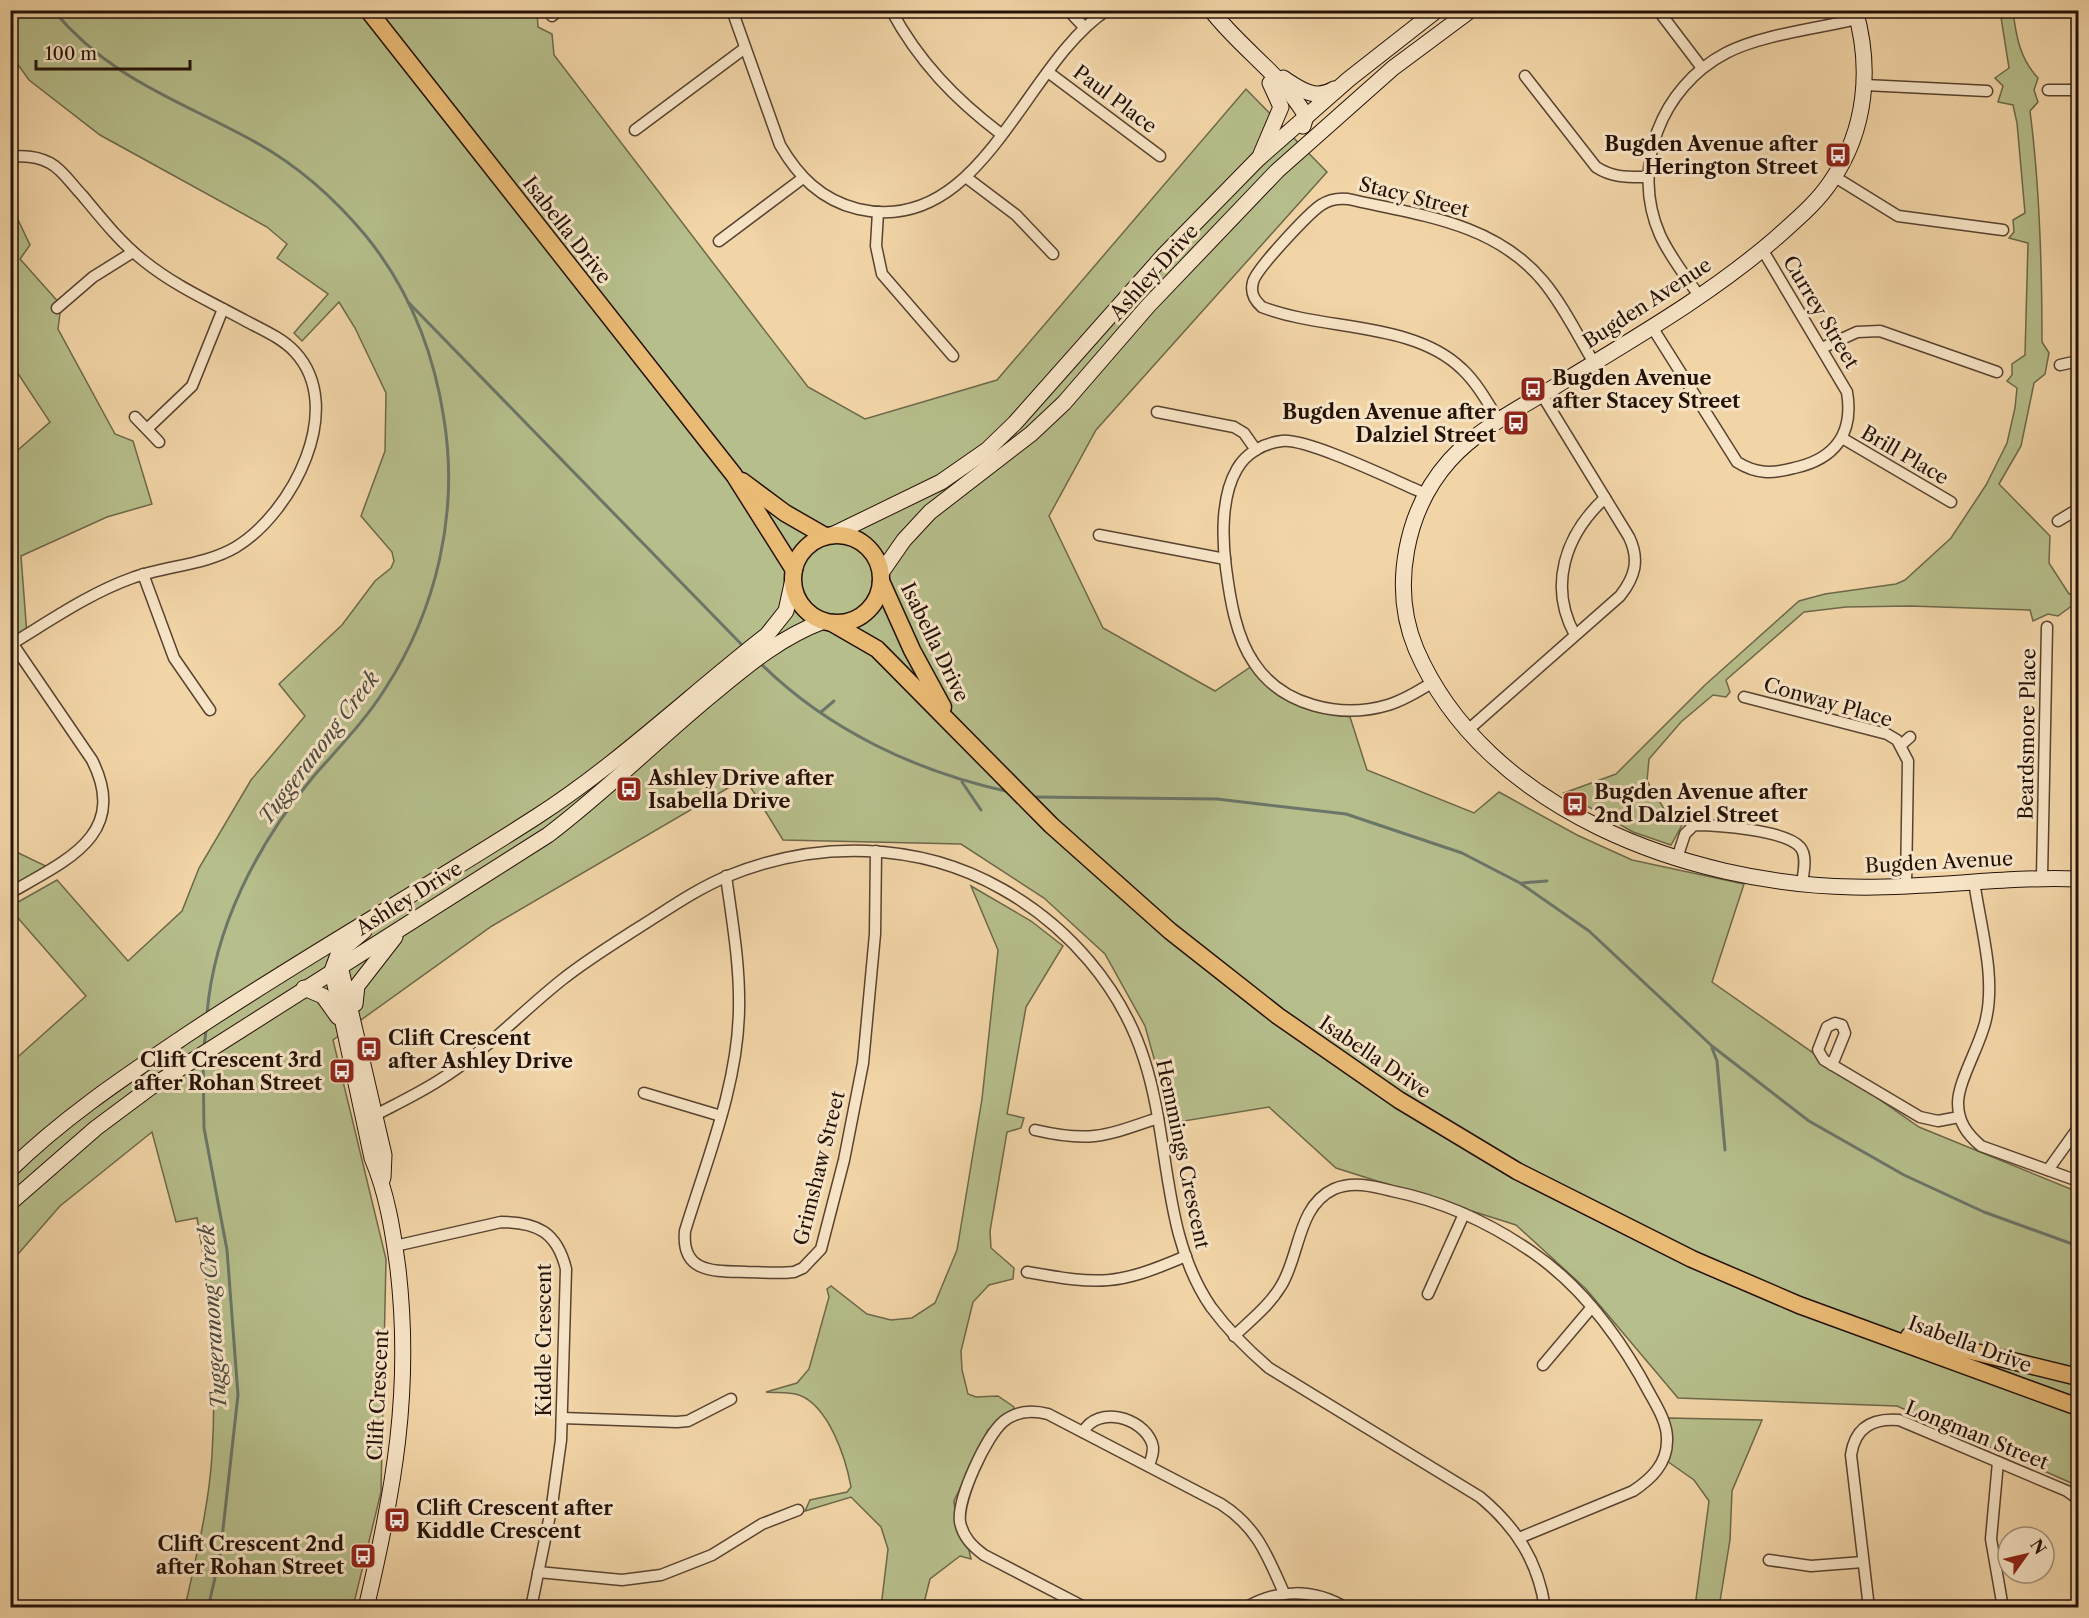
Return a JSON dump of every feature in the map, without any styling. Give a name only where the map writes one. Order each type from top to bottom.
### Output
[{"type":"main road","name":"Isabella Drive","points":[[368,10],[734,475],[793,575]]},
{"type":"main road","points":[[1211,10],[1296,100],[1306,116]]},
{"type":"main road","name":"Ashley Drive","points":[[828,536],[941,482],[987,450],[1015,423],[1164,255],[1258,159],[1349,79],[1437,10]]},
{"type":"main road","points":[[1259,62],[1259,71],[1290,105],[1306,116],[1318,119],[1439,24],[1464,10]]},
{"type":"main road","name":"Ashley Drive","points":[[881,577],[904,540],[930,512],[1031,434],[1064,403],[1148,306],[1277,171],[1393,68],[1471,10]]},
{"type":"main road","name":"Bugden Avenue","points":[[1857,15],[1865,85],[1860,120],[1852,143],[1835,177],[1806,211],[1700,297],[1499,421],[1469,442],[1450,461],[1426,494],[1410,531],[1404,580],[1405,604],[1412,640],[1432,682],[1468,730],[1524,782],[1595,825],[1677,858],[1738,874],[1802,884],[1853,887],[1906,886],[2042,877],[2079,879]]},
{"type":"main road","points":[[1259,62],[1308,93],[1324,95],[1349,79]]},
{"type":"main road","points":[[1258,159],[1281,107],[1270,83]]},
{"type":"main road","points":[[1148,306],[1168,274],[1291,146],[1306,116]]},
{"type":"main road","name":"Isabella Drive","points":[[734,475],[785,513],[828,536]]},
{"type":"main road","points":[[828,536],[846,536],[863,543],[875,557],[881,577],[878,596],[867,612],[849,622],[828,622],[803,607],[794,589],[793,575],[805,549],[828,536]]},
{"type":"main road","name":"Ashley Drive","points":[[10,1170],[89,1103],[233,1004],[575,791],[770,639],[786,611],[793,575]]},
{"type":"main road","name":"Isabella Drive","points":[[881,577],[912,650],[951,721]]},
{"type":"main road","name":"Isabella Drive","points":[[828,622],[877,649],[951,721],[984,758],[1051,825],[1130,898],[1278,1016],[1399,1100],[1517,1171],[1636,1233],[1763,1290],[2079,1407]]},
{"type":"main road","name":"Ashley Drive","points":[[770,639],[828,622]]},
{"type":"main road","name":"Ashley Drive","points":[[10,1203],[96,1128],[172,1073],[335,966],[402,927],[548,835],[579,812],[723,677]]},
{"type":"main road","points":[[286,970],[317,961],[335,966],[339,952],[404,898]]},
{"type":"main road","points":[[350,1029],[354,993],[357,986],[402,927]]},
{"type":"main road","name":"Clift Crescent","points":[[335,966],[370,1118],[372,1158],[383,1184],[395,1246],[402,1303],[404,1361],[402,1418],[390,1504],[366,1608]]},
{"type":"main road","points":[[304,988],[323,996],[350,1029]]},
{"type":"main road","name":"Isabella Drive","points":[[1847,1321],[2079,1377]]},
{"type":"street","points":[[732,10],[780,145],[803,178],[826,197],[846,206],[878,212],[919,205],[941,196],[967,178],[1084,27],[1107,10]]},
{"type":"street","points":[[891,10],[906,38],[940,82],[966,108],[1001,134]]},
{"type":"street","points":[[1068,10],[1084,27]]},
{"type":"street","points":[[1658,10],[1702,68]]},
{"type":"street","points":[[1700,297],[1660,236],[1652,213],[1647,177],[1651,148],[1662,119],[1674,98],[1702,68],[1728,52],[1857,15]]},
{"type":"street","points":[[635,130],[745,48]]},
{"type":"street","name":"Paul Place","points":[[1048,72],[1160,156]]},
{"type":"street","points":[[1525,76],[1596,167],[1607,174],[1620,177],[1647,177]]},
{"type":"street","points":[[1865,85],[1987,91]]},
{"type":"street","points":[[2048,90],[2079,90]]},
{"type":"street","points":[[10,157],[38,158],[52,164],[133,252],[172,281],[291,347],[307,368],[314,385],[316,403],[306,459],[292,488],[249,538],[218,554],[143,574],[102,591],[12,642],[92,760],[104,792],[101,818],[89,841],[77,854],[10,894]]},
{"type":"street","points":[[1835,177],[1898,216],[2003,230]]},
{"type":"street","points":[[719,241],[803,178]]},
{"type":"street","points":[[967,178],[1016,215],[1053,254]]},
{"type":"street","name":"Stacy Street","points":[[1499,421],[1475,384],[1445,356],[1405,339],[1262,307],[1254,298],[1252,289],[1258,272],[1315,210],[1333,199],[1348,199],[1452,222],[1487,237],[1524,262],[1548,288],[1594,363]]},
{"type":"street","points":[[878,212],[876,246],[882,274],[953,356]]},
{"type":"street","name":"Currey Street","points":[[1762,249],[1847,392],[1849,415],[1842,438]]},
{"type":"street","points":[[57,308],[93,278],[133,252]]},
{"type":"street","points":[[147,429],[192,386],[223,309]]},
{"type":"street","points":[[1652,327],[1728,451],[1737,462],[1748,469],[1778,472],[1804,466],[1828,454],[1842,438]]},
{"type":"street","points":[[1822,348],[1857,332],[1880,331],[1997,372]]},
{"type":"street","points":[[2060,364],[2079,361]]},
{"type":"street","points":[[1468,730],[1620,596],[1635,570],[1635,549],[1542,395]]},
{"type":"street","points":[[1157,412],[1234,427],[1244,433],[1256,450]]},
{"type":"street","points":[[135,417],[159,442]]},
{"type":"street","name":"Brill Place","points":[[1842,438],[1951,502]]},
{"type":"street","points":[[1426,494],[1297,441],[1269,444],[1256,450],[1240,464],[1231,482],[1225,517],[1225,559],[1229,591],[1249,656],[1276,688],[1295,699],[1316,706],[1364,710],[1400,701],[1432,682]]},
{"type":"street","points":[[1575,635],[1562,603],[1563,566],[1578,529],[1605,498]]},
{"type":"street","points":[[2058,521],[2079,510]]},
{"type":"street","points":[[1099,535],[1225,559]]},
{"type":"street","points":[[143,574],[174,658],[210,710]]},
{"type":"street","name":"Beardsmore Place","points":[[2042,877],[2047,627]]},
{"type":"street","name":"Conway Place","points":[[1744,697],[1887,734],[1901,745],[1908,767],[1906,886]]},
{"type":"street","name":"Conway Place","points":[[1901,745],[1910,737]]},
{"type":"street","points":[[1677,858],[1685,834],[1694,825],[1762,832],[1792,841],[1800,847],[1804,860],[1802,884]]},
{"type":"street","name":"Hemmings Crescent","points":[[370,1118],[437,1082],[465,1062],[591,958],[687,897],[726,876],[801,855],[838,851],[876,851],[910,855],[952,866],[1030,906],[1077,947],[1101,975],[1120,1005],[1143,1054],[1158,1118],[1172,1204],[1186,1256],[1206,1298],[1234,1336],[1269,1368],[1296,1386],[1480,1497],[1497,1512],[1519,1538],[1533,1561],[1542,1586],[1545,1608]]},
{"type":"street","name":"Grimshaw Street","points":[[726,876],[738,969],[739,1010],[732,1072],[721,1116],[685,1231],[685,1248],[689,1258],[702,1268],[713,1271],[783,1273],[803,1268],[816,1258],[821,1249],[858,1095],[870,999],[876,851]]},
{"type":"street","points":[[1974,881],[1989,997],[1980,1039],[1959,1095],[1959,1117],[1970,1136],[1981,1146],[2079,1181]]},
{"type":"street","points":[[1832,1065],[1920,1117],[1938,1121],[1959,1117]]},
{"type":"street","points":[[644,1093],[721,1116]]},
{"type":"street","points":[[1035,1130],[1067,1138],[1093,1138],[1158,1118]]},
{"type":"street","points":[[2048,1170],[2079,1128]]},
{"type":"street","points":[[1234,1336],[1259,1313],[1277,1292],[1290,1268],[1312,1209],[1332,1190],[1346,1185],[1365,1185],[1406,1194],[1464,1214],[1500,1232],[1534,1254],[1565,1279],[1592,1307],[1637,1369],[1665,1427],[1666,1453],[1652,1478],[1633,1491],[1519,1538]]},
{"type":"street","points":[[1428,1294],[1464,1214]]},
{"type":"street","name":"Kiddle Crescent","points":[[395,1246],[501,1222],[532,1225],[551,1237],[563,1254],[566,1269],[562,1418],[552,1505],[531,1608]]},
{"type":"street","points":[[1027,1272],[1096,1282],[1116,1281],[1147,1273],[1186,1256]]},
{"type":"street","points":[[1543,1365],[1592,1307]]},
{"type":"street","points":[[562,1418],[688,1421],[731,1399]]},
{"type":"street","points":[[1086,1608],[973,1547],[963,1529],[960,1508],[964,1494],[994,1432],[1010,1418],[1036,1411],[1048,1414],[1239,1515],[1263,1546],[1284,1593]]},
{"type":"street","points":[[1083,1432],[1091,1420],[1102,1415],[1130,1422],[1142,1430],[1152,1442],[1153,1454],[1149,1466]]},
{"type":"street","name":"Longman Street","points":[[1869,1608],[1851,1455],[1853,1443],[1866,1427],[1879,1419],[1899,1420],[2079,1499]]},
{"type":"street","points":[[1998,1462],[1991,1539],[2003,1608]]},
{"type":"street","points":[[538,1572],[622,1580],[661,1575],[704,1559],[762,1524],[798,1510]]},
{"type":"street","points":[[1769,1560],[1811,1566],[1863,1562]]},
{"type":"street","points":[[1245,1608],[1260,1599],[1284,1593],[1317,1595],[1346,1608]]},
{"type":"green space","points":[[11,11],[537,12],[538,27],[552,34],[554,55],[808,387],[865,419],[997,380],[1246,89],[1327,172],[1096,430],[1049,516],[1103,628],[1215,691],[1252,666],[1296,701],[1318,711],[1350,717],[1367,770],[1474,813],[1499,792],[1577,835],[1632,860],[1744,884],[1712,982],[1919,1127],[2078,1192],[2078,1486],[1897,1406],[1678,1398],[1586,1289],[1516,1225],[1336,1168],[1269,1107],[1172,1123],[1145,1026],[1105,954],[1044,898],[961,844],[783,840],[745,778],[492,926],[333,1040],[386,1259],[381,1492],[353,1607],[185,1607],[208,1493],[214,1395],[212,1336],[197,1218],[176,1222],[152,1132],[60,1206],[11,1262],[11,1063],[86,996],[11,910],[11,906],[57,880],[128,961],[182,911],[199,868],[251,780],[305,716],[279,684],[342,625],[375,581],[391,568],[394,561],[392,552],[361,516],[385,451],[386,393],[355,328],[339,302],[302,341],[294,333],[328,294],[277,258],[287,244],[267,227],[100,135],[29,80],[11,55]]},
{"type":"green space","points":[[2000,11],[2013,11],[2020,47],[2027,63],[2038,78],[2034,90],[2038,102],[2030,111],[2040,226],[2042,342],[2049,353],[2045,374],[2034,383],[2021,446],[1999,484],[2050,536],[2049,563],[2069,594],[2078,594],[2078,605],[2073,605],[2058,616],[2048,614],[2033,621],[2030,610],[1910,606],[1846,607],[1804,612],[1726,680],[1730,692],[1726,697],[1713,695],[1681,722],[1649,759],[1647,781],[1669,817],[1682,825],[1671,845],[1633,832],[1564,793],[1616,774],[1705,685],[1799,601],[1825,594],[1896,584],[1905,580],[1951,538],[1986,485],[2007,443],[2017,388],[2007,381],[2012,375],[2012,364],[2025,355],[2028,243],[2009,238],[2014,232],[2013,220],[2025,213],[2017,123],[2013,105],[1998,102],[2003,86],[1995,78],[2009,68]]},
{"type":"green space","points":[[10,203],[30,245],[20,259],[61,305],[58,329],[115,434],[133,441],[152,504],[107,517],[21,556],[27,635],[10,640],[11,456],[50,422],[11,363]]},
{"type":"green space","points":[[10,849],[52,869],[16,890],[11,878]]},
{"type":"green space","points":[[971,886],[1031,921],[1063,946],[1026,1007],[1007,1114],[1024,1118],[1021,1128],[1007,1132],[990,1231],[991,1248],[1014,1268],[1013,1279],[989,1285],[973,1302],[961,1351],[962,1370],[968,1394],[976,1397],[998,1396],[1014,1407],[988,1430],[954,1501],[957,1531],[969,1550],[971,1559],[960,1556],[930,1579],[923,1607],[881,1607],[888,1549],[881,1527],[851,1497],[805,1511],[810,1500],[847,1492],[851,1487],[845,1462],[834,1435],[819,1410],[810,1401],[795,1394],[766,1392],[797,1383],[809,1369],[829,1297],[827,1289],[831,1286],[867,1314],[891,1320],[912,1318],[935,1303],[957,1250],[982,1099],[998,950]]},
{"type":"green space","points":[[1668,1418],[1762,1420],[1732,1491],[1730,1540],[1719,1607],[1695,1607],[1709,1501],[1694,1480],[1664,1459]]},
{"type":"waterway","name":"Tuggeranong Creek","points":[[53,10],[99,55],[123,72],[272,152],[302,173],[342,210],[381,256],[407,300],[434,370],[444,419],[448,454],[446,525],[440,559],[418,626],[403,658],[377,701],[293,803],[257,858],[229,918],[211,982],[207,1014]]},
{"type":"waterway","points":[[408,302],[743,646]]},
{"type":"waterway","points":[[759,662],[814,708],[875,745],[941,773],[1010,792]]},
{"type":"waterway","points":[[821,712],[834,701]]},
{"type":"waterway","points":[[962,782],[981,810]]},
{"type":"waterway","points":[[1034,797],[1217,799],[1346,814],[1462,853],[1520,883],[1589,931],[1712,1046],[1809,1121],[1904,1175],[1984,1212],[2078,1246]]},
{"type":"waterway","points":[[1522,883],[1547,881]]},
{"type":"waterway","name":"Tuggeranong Creek","points":[[204,1047],[206,1030]]},
{"type":"waterway","points":[[1712,1048],[1717,1061],[1725,1150]]},
{"type":"waterway","name":"Tuggeranong Creek","points":[[203,1059],[204,1128],[227,1250],[238,1395],[220,1556],[208,1608]]},
{"type":"place","name":"Bugden Avenue after Herington Street","points":[[1838,155]]},
{"type":"place","name":"Bugden Avenue after Stacey Street","points":[[1533,389]]},
{"type":"place","name":"Bugden Avenue after Dalziel Street","points":[[1516,423]]},
{"type":"place","name":"Ashley Drive after Isabella Drive","points":[[629,789]]},
{"type":"place","name":"Bugden Avenue after 2nd Dalziel Street","points":[[1575,804]]},
{"type":"place","name":"Clift Crescent after Ashley Drive","points":[[369,1049]]},
{"type":"place","name":"Clift Crescent 3rd after Rohan Street","points":[[342,1071]]},
{"type":"place","name":"Clift Crescent after Kiddle Crescent","points":[[397,1520]]},
{"type":"place","name":"Clift Crescent 2nd after Rohan Street","points":[[363,1556]]}]
